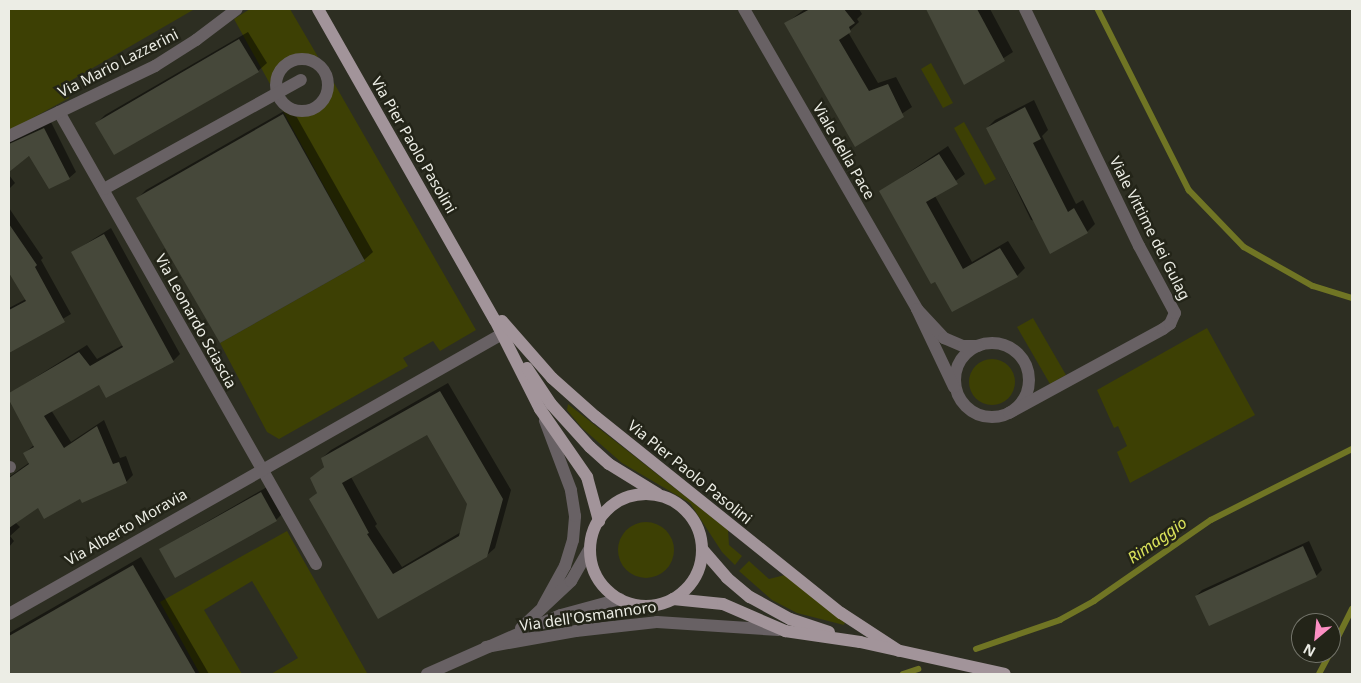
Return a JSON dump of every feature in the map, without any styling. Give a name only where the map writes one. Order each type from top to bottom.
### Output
[{"type":"main road","name":"Via Pier Paolo Pasolini","points":[[318,9],[482,296],[540,409],[587,478],[598,521]]},
{"type":"main road","name":"Via Pier Paolo Pasolini","points":[[482,296],[526,352],[596,417],[841,613],[899,651]]},
{"type":"main road","name":"Via Pier Paolo Pasolini","points":[[495,320],[569,426],[609,464],[663,497]]},
{"type":"main road","name":"Via dell'Osmannoro","points":[[673,599],[691,583],[701,561],[702,549],[694,522],[686,511],[663,497],[644,495],[626,498],[610,507],[598,521],[590,548],[598,578],[620,600],[647,606],[673,599],[723,604],[785,631],[860,642],[1005,674]]},
{"type":"main road","name":"Via dell'Osmannoro","points":[[702,549],[727,578],[750,597],[790,619],[860,642]]},
{"type":"street","name":"Via Mario Lazzerini","points":[[9,136],[155,66],[196,40],[237,9]]},
{"type":"street","name":"Viale della Pace","points":[[744,9],[917,309],[960,397]]},
{"type":"street","name":"Viale Vittime dei Gulag","points":[[1009,413],[1163,329],[1170,324],[1175,312],[1139,246],[1025,9]]},
{"type":"street","points":[[296,59],[314,61],[326,74],[327,92],[323,100],[310,110],[302,111],[286,106],[277,93],[277,76],[288,62],[296,59]]},
{"type":"street","points":[[104,189],[301,80]]},
{"type":"street","name":"Via Leonardo Sciascia","points":[[59,112],[260,469]]},
{"type":"street","name":"Viale della Pace","points":[[917,309],[944,338],[963,346],[981,346]]},
{"type":"street","name":"Via Alberto Moravia","points":[[9,614],[260,469],[502,334]]},
{"type":"street","points":[[997,344],[1009,348],[1019,355],[1027,368],[1027,393],[1022,403],[1009,413],[993,417],[977,414],[960,397],[957,371],[966,355],[981,346],[997,344]]},
{"type":"street","name":"Via Pier Paolo Pasolini","points":[[540,409],[571,490],[575,516],[573,540],[565,566],[543,606]]},
{"type":"street","points":[[260,469],[316,564]]},
{"type":"street","name":"Via dell'Osmannoro","points":[[516,633],[571,580],[590,548]]},
{"type":"street","name":"Via dell'Osmannoro","points":[[427,674],[516,633],[561,615],[620,600]]},
{"type":"street","name":"Via dell'Osmannoro","points":[[486,647],[576,631],[658,622],[785,631]]},
{"type":"shaded area","points":[[9,9],[193,10],[65,84],[69,98],[9,131]]},
{"type":"shaded area","points":[[250,9],[290,9],[321,62],[316,65],[308,60],[294,59],[281,71],[279,79],[270,84],[234,19]]},
{"type":"shaded area","points":[[931,63],[953,103],[943,108],[921,69]]},
{"type":"shaded area","points":[[334,83],[476,330],[440,351],[433,341],[403,358],[408,366],[279,439],[267,432],[220,343],[365,261],[278,102],[308,112],[327,98],[327,87]]},
{"type":"shaded area","points":[[964,122],[996,179],[985,185],[954,128]]},
{"type":"shaded area","points":[[1033,318],[1066,375],[1050,384],[1017,327]]},
{"type":"shaded area","points":[[1207,328],[1255,415],[1130,483],[1117,452],[1127,446],[1118,426],[1114,428],[1097,390]]},
{"type":"shaded area","points":[[992,359],[1005,363],[1011,369],[1015,382],[1011,395],[1005,401],[992,405],[979,401],[973,395],[969,382],[973,369],[979,363]]},
{"type":"shaded area","points":[[568,404],[728,530],[729,545],[742,556],[735,565],[722,552],[690,503],[622,463],[582,428],[567,410]]},
{"type":"shaded area","points":[[646,522],[657,524],[666,530],[672,539],[674,550],[672,561],[666,570],[657,576],[646,578],[635,576],[626,570],[620,561],[618,550],[620,539],[626,530],[635,524]]},
{"type":"shaded area","points":[[287,531],[367,673],[271,674],[298,658],[252,581],[204,610],[242,674],[200,674],[160,602]]},
{"type":"shaded area","points":[[749,561],[769,579],[785,575],[845,622],[844,625],[797,613],[772,600],[739,571]]},
{"type":"building","points":[[810,9],[844,9],[855,23],[849,27],[851,32],[839,40],[869,91],[888,84],[904,117],[855,147],[784,23]]},
{"type":"building","points":[[926,9],[977,9],[1005,61],[964,85]]},
{"type":"building","points":[[239,39],[259,72],[114,155],[95,123]]},
{"type":"building","points":[[1025,107],[1041,139],[1033,143],[1068,212],[1074,208],[1088,233],[1050,254],[986,128]]},
{"type":"building","points":[[283,114],[365,261],[220,343],[136,198]]},
{"type":"building","points":[[44,128],[70,179],[49,189],[29,156],[9,172],[9,144]]},
{"type":"building","points":[[939,154],[958,184],[926,202],[963,269],[1000,248],[1018,277],[952,312],[935,282],[931,284],[879,191]]},
{"type":"building","points":[[9,224],[37,265],[35,267],[65,322],[9,353],[9,310],[26,301],[9,273]]},
{"type":"building","points":[[104,234],[174,362],[106,398],[99,385],[44,416],[64,448],[97,426],[113,464],[119,462],[127,483],[82,503],[80,499],[44,519],[38,508],[9,528],[9,478],[29,464],[23,453],[34,447],[9,400],[9,393],[79,352],[90,366],[123,347],[71,252]]},
{"type":"building","points":[[440,391],[503,499],[487,557],[378,619],[309,499],[317,493],[310,478],[324,467],[321,458]],"holes":[[[427,435],[467,504],[459,536],[393,574],[367,534],[369,533],[342,483]]]},
{"type":"building","points":[[261,492],[277,521],[175,578],[159,549]]},
{"type":"building","points":[[1303,546],[1317,577],[1209,626],[1195,596]]},
{"type":"building","points":[[133,565],[196,674],[9,674],[9,636]]},
{"type":"waterway","points":[[1098,9],[1189,190],[1244,247],[1313,286],[1352,298]]},
{"type":"waterway","name":"Rimaggio","points":[[976,649],[1060,620],[1094,601],[1211,520],[1352,449]]},
{"type":"waterway","points":[[1341,631],[1352,609]]},
{"type":"waterway","points":[[1319,674],[1325,663]]},
{"type":"waterway","name":"Rimaggio","points":[[903,674],[918,669]]}]
